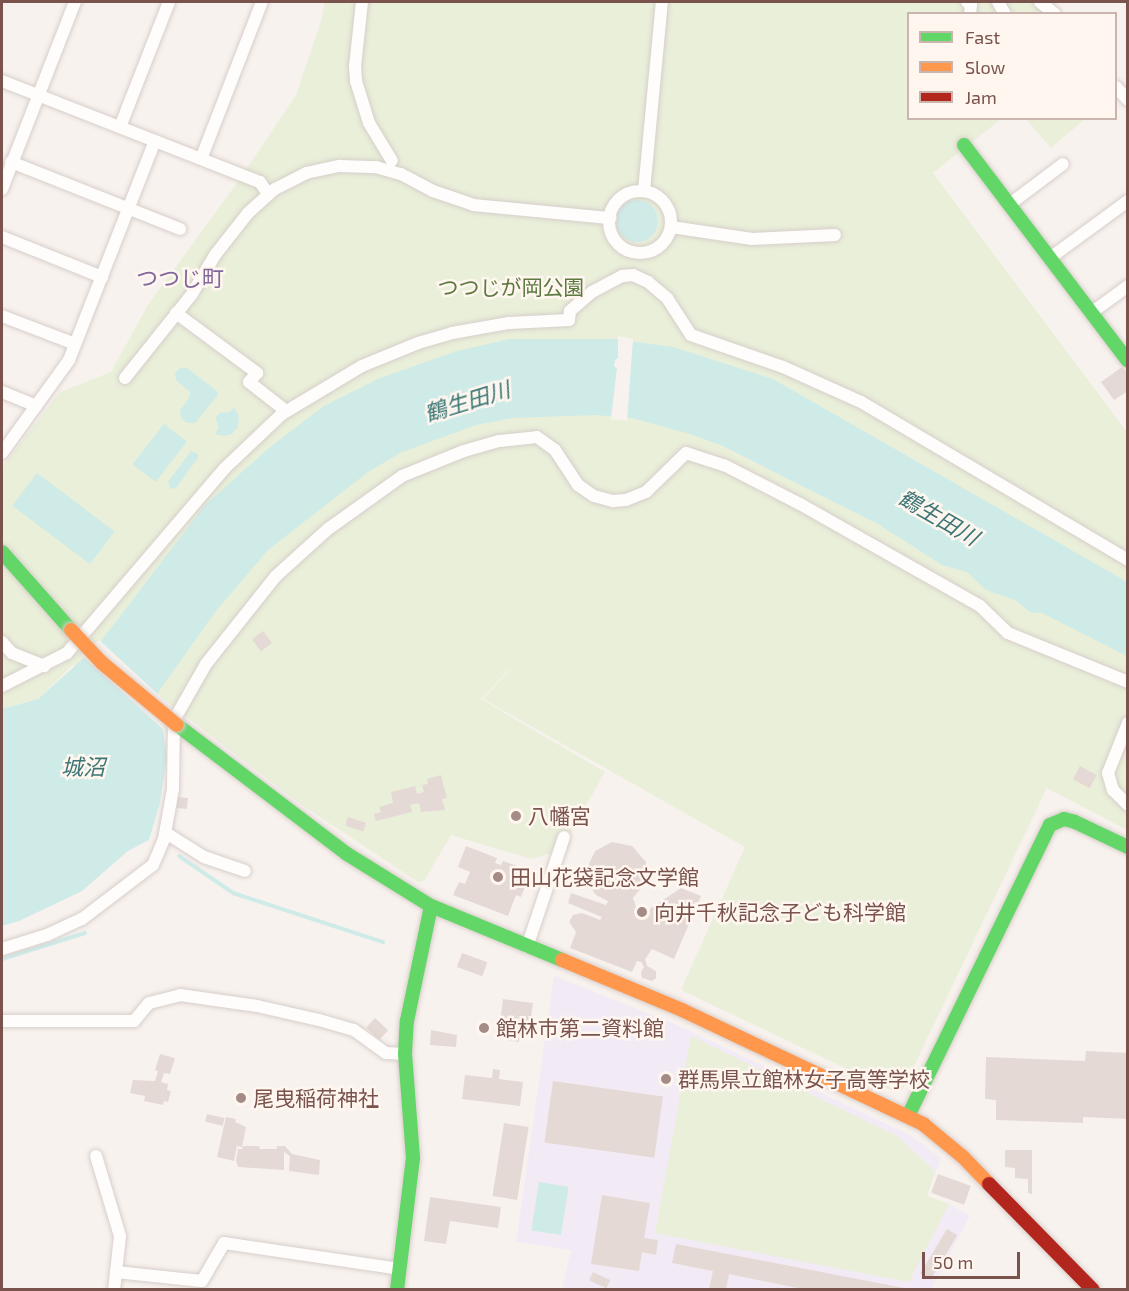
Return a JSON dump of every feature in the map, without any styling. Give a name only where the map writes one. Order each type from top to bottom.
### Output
[{"type":"street","points":[[2,189],[75,2]]},
{"type":"street","points":[[120,127],[169,2]]},
{"type":"street","points":[[201,159],[262,2]]},
{"type":"street","points":[[362,2],[355,66],[356,81],[369,123],[392,161]]},
{"type":"street","points":[[644,191],[662,2]]},
{"type":"street","points":[[1040,2],[1052,12]]},
{"type":"street","points":[[2,81],[260,182],[268,194]]},
{"type":"street","points":[[1117,88],[1128,100]]},
{"type":"street","points":[[2,453],[59,377],[75,344],[155,141]]},
{"type":"street","points":[[964,145],[1128,361]]},
{"type":"street","points":[[11,162],[180,229]]},
{"type":"street","points":[[1011,204],[1063,164]]},
{"type":"street","points":[[125,378],[192,294],[204,272],[240,223],[268,194],[290,180],[315,171],[340,166],[367,166],[401,174],[433,191],[474,205],[610,218]]},
{"type":"street","points":[[644,191],[659,197],[667,206],[671,227],[659,246],[649,251],[636,252],[622,246],[615,239],[610,218],[619,199],[633,192],[644,191]]},
{"type":"street","points":[[1050,258],[1128,201]]},
{"type":"street","points":[[671,227],[752,239],[835,235]]},
{"type":"street","points":[[2,237],[102,277]]},
{"type":"street","points":[[2,686],[67,653],[91,628],[225,468],[255,436],[286,411],[362,366],[418,343],[509,323],[569,320],[570,311],[592,292],[622,276],[633,275],[648,282],[667,298],[690,335],[783,367],[861,402],[1128,560]]},
{"type":"street","points":[[1091,313],[1128,286]]},
{"type":"street","points":[[176,313],[257,373],[249,382],[286,411]]},
{"type":"street","points":[[2,316],[75,344]]},
{"type":"street","points":[[2,392],[36,406]]},
{"type":"street","points":[[2,949],[47,935],[82,919],[153,866],[166,832],[176,764],[174,720],[206,664],[258,596],[328,529],[402,476],[464,451],[500,441],[537,437],[555,450],[578,485],[594,496],[613,501],[626,500],[646,492],[668,468],[686,453],[723,465],[800,504],[980,606],[1008,633],[1128,682]]},
{"type":"street","points":[[2,552],[102,663],[177,725],[347,854],[431,906],[682,1010],[908,1116],[935,1132],[963,1157],[1093,1290]]},
{"type":"street","points":[[2,642],[12,653],[45,666]]},
{"type":"street","points":[[1128,723],[1108,773],[1113,790],[1128,805]]},
{"type":"street","points":[[908,1116],[1050,825],[1064,819],[1076,822],[1128,847]]},
{"type":"street","points":[[166,832],[204,857],[245,871]]},
{"type":"street","points":[[527,946],[564,837]]},
{"type":"street","points":[[397,1290],[413,1158],[405,1054],[407,1021],[431,906]]},
{"type":"street","points":[[2,1022],[134,1021],[149,1003],[180,995],[257,1005],[319,1020],[354,1030],[386,1053],[405,1054]]},
{"type":"street","points":[[96,1156],[120,1236],[114,1290]]},
{"type":"street","points":[[116,1272],[202,1281],[224,1243],[400,1269]]},
{"type":"shaded area","name":"群馬県立館林女子高等学校","points":[[554,976],[675,1024],[910,1135],[941,1158],[927,1196],[949,1204],[970,1216],[931,1289],[562,1289],[571,1250],[516,1242]]},
{"type":"green space","name":"つつじが岡公園","points":[[325,2],[1034,2],[1047,12],[907,12],[907,120],[1000,120],[933,173],[1127,432],[1127,830],[1047,788],[903,1089],[895,1092],[681,990],[745,847],[483,699],[531,647],[481,699],[605,772],[572,830],[569,848],[531,859],[451,835],[424,881],[418,882],[299,803],[141,682],[73,665],[38,699],[2,709],[2,467],[60,392],[111,372],[148,305],[239,180],[296,95],[321,21]]},
{"type":"green space","points":[[1027,120],[1084,120],[1051,148]]},
{"type":"green space","points":[[691,1036],[897,1136],[935,1171],[927,1196],[949,1204],[909,1282],[655,1233]]},
{"type":"water","points":[[637,200],[652,206],[658,221],[652,236],[637,242],[622,236],[616,221],[622,206]]},
{"type":"water","points":[[510,339],[613,339],[673,347],[773,379],[1127,582],[1127,656],[1042,613],[1030,612],[1015,600],[986,590],[967,572],[942,565],[878,524],[723,446],[690,434],[632,418],[595,415],[513,418],[476,425],[400,453],[368,472],[268,550],[215,612],[157,694],[167,756],[160,803],[149,840],[128,851],[82,891],[19,921],[2,926],[2,709],[38,699],[98,645],[205,505],[270,447],[324,406],[380,378],[457,351]]},
{"type":"water","points":[[180,368],[187,368],[217,391],[218,395],[195,423],[187,423],[181,418],[180,411],[190,396],[190,392],[176,380],[175,373]]},
{"type":"water","points":[[234,407],[239,416],[238,427],[232,434],[224,436],[215,434],[219,427],[215,418],[220,413],[230,412]]},
{"type":"water","points":[[164,424],[187,442],[155,482],[133,464]]},
{"type":"water","points":[[191,451],[198,454],[198,458],[176,488],[171,489],[168,482]]},
{"type":"water","points":[[37,473],[114,531],[90,564],[12,506]]},
{"type":"water","points":[[539,1182],[569,1187],[561,1235],[531,1230]]},
{"type":"pier","points":[[618,336],[633,339],[627,421],[611,419],[617,368],[614,366],[618,358]]},
{"type":"pier","points":[[99,640],[160,696],[166,732],[81,655]]},
{"type":"building","points":[[1122,367],[1128,374],[1128,391],[1114,400],[1101,382]]},
{"type":"building","points":[[263,631],[272,643],[261,651],[252,639]]},
{"type":"building","points":[[1080,766],[1097,775],[1090,788],[1073,779]]},
{"type":"building","points":[[441,775],[447,798],[442,799],[445,810],[421,812],[419,803],[410,805],[412,812],[376,821],[374,814],[381,812],[379,807],[393,803],[391,792],[415,786],[417,794],[424,792],[422,785],[428,784],[427,779]]},
{"type":"building","points":[[178,797],[188,798],[187,809],[177,808]]},
{"type":"building","points":[[348,817],[366,823],[363,831],[345,826]]},
{"type":"building","name":"向井千秋記念子ども科学館","points":[[612,842],[632,846],[646,862],[646,882],[633,898],[637,909],[645,912],[681,888],[701,896],[674,959],[652,949],[645,959],[647,966],[656,971],[656,978],[652,981],[642,978],[641,972],[644,967],[641,962],[637,961],[632,972],[570,948],[576,932],[569,922],[573,915],[582,913],[600,920],[602,917],[568,903],[571,893],[606,905],[608,901],[596,895],[590,887],[587,868],[595,851]]},
{"type":"building","name":"田山花袋記念文学館","points":[[466,846],[497,858],[495,863],[501,865],[503,861],[531,871],[521,897],[516,895],[508,916],[453,895],[459,882],[465,884],[470,872],[458,867]]},
{"type":"building","points":[[462,953],[487,962],[482,976],[457,967]]},
{"type":"building","points":[[503,999],[533,1003],[528,1038],[520,1037],[519,1042],[504,1040],[505,1032],[499,1032]]},
{"type":"building","points":[[375,1018],[388,1030],[379,1040],[366,1028]]},
{"type":"building","points":[[431,1030],[457,1035],[456,1047],[430,1045]]},
{"type":"building","points":[[1086,1051],[1128,1053],[1128,1119],[1083,1117],[1083,1123],[996,1120],[996,1100],[985,1099],[986,1057],[1085,1061]]},
{"type":"building","points":[[160,1054],[175,1058],[170,1074],[164,1073],[161,1082],[168,1084],[167,1090],[171,1091],[168,1102],[164,1101],[163,1105],[144,1101],[145,1096],[130,1093],[133,1080],[155,1081],[158,1071],[155,1070]]},
{"type":"building","points":[[493,1069],[500,1070],[499,1079],[523,1082],[520,1106],[462,1099],[465,1075],[492,1078]]},
{"type":"building","points":[[553,1081],[663,1096],[654,1158],[544,1142]]},
{"type":"building","points":[[207,1114],[225,1118],[223,1126],[205,1122]]},
{"type":"building","points":[[226,1117],[236,1119],[235,1122],[246,1127],[242,1147],[237,1146],[234,1161],[217,1157]]},
{"type":"building","points":[[504,1123],[529,1127],[517,1200],[492,1196]]},
{"type":"building","points":[[243,1146],[277,1149],[277,1146],[285,1146],[292,1154],[320,1160],[319,1175],[289,1171],[290,1156],[284,1152],[284,1170],[238,1167],[236,1161],[238,1149],[242,1149]]},
{"type":"building","points":[[1005,1150],[1032,1150],[1032,1194],[1028,1193],[1028,1179],[1015,1178],[1015,1168],[1005,1167]]},
{"type":"building","points":[[938,1174],[971,1186],[964,1205],[931,1193]]},
{"type":"building","points":[[602,1195],[650,1203],[644,1238],[658,1240],[656,1255],[642,1252],[639,1271],[591,1264]]},
{"type":"building","points":[[430,1197],[501,1207],[498,1228],[450,1221],[446,1244],[424,1241]]},
{"type":"building","points":[[947,1229],[957,1235],[931,1280],[920,1274]]},
{"type":"building","points":[[676,1244],[904,1288],[904,1290],[807,1290],[729,1274],[726,1290],[709,1290],[713,1271],[672,1263]]},
{"type":"building","points":[[593,1272],[610,1280],[606,1288],[589,1280]]},
{"type":"waterway","points":[[179,856],[233,893],[383,942]]},
{"type":"waterway","points":[[2,959],[85,933]]},
{"type":"traffic: fast","points":[[964,145],[1128,361]]},
{"type":"traffic: fast","points":[[2,552],[71,630]]},
{"type":"traffic: fast","points":[[177,725],[347,854],[431,906],[562,960]]},
{"type":"traffic: fast","points":[[908,1116],[1050,825],[1064,819],[1075,822],[1128,847]]},
{"type":"traffic: fast","points":[[397,1290],[413,1158],[405,1054],[407,1021],[431,906]]},
{"type":"traffic: slow","points":[[71,630],[102,663],[177,725]]},
{"type":"traffic: slow","points":[[562,960],[682,1010],[923,1124],[963,1157],[989,1184]]},
{"type":"traffic: jam","points":[[989,1184],[1093,1290]]},
{"type":"place","name":"八幡宮","points":[[516,816]]},
{"type":"place","name":"田山花袋記念文学館","points":[[498,877]]},
{"type":"place","name":"向井千秋記念子ども科学館","points":[[642,912]]},
{"type":"place","name":"館林市第二資料館","points":[[484,1028]]},
{"type":"place","name":"群馬県立館林女子高等学校","points":[[666,1079]]},
{"type":"place","name":"尾曳稲荷神社","points":[[241,1098]]},
{"type":"district","name":"つつじ町","points":[[180,278]]},
{"type":"water label","name":"鶴生田川","points":[[467,401]]},
{"type":"water label","name":"鶴生田川","points":[[939,517]]},
{"type":"water label","name":"城沼","points":[[83,767]]}]
